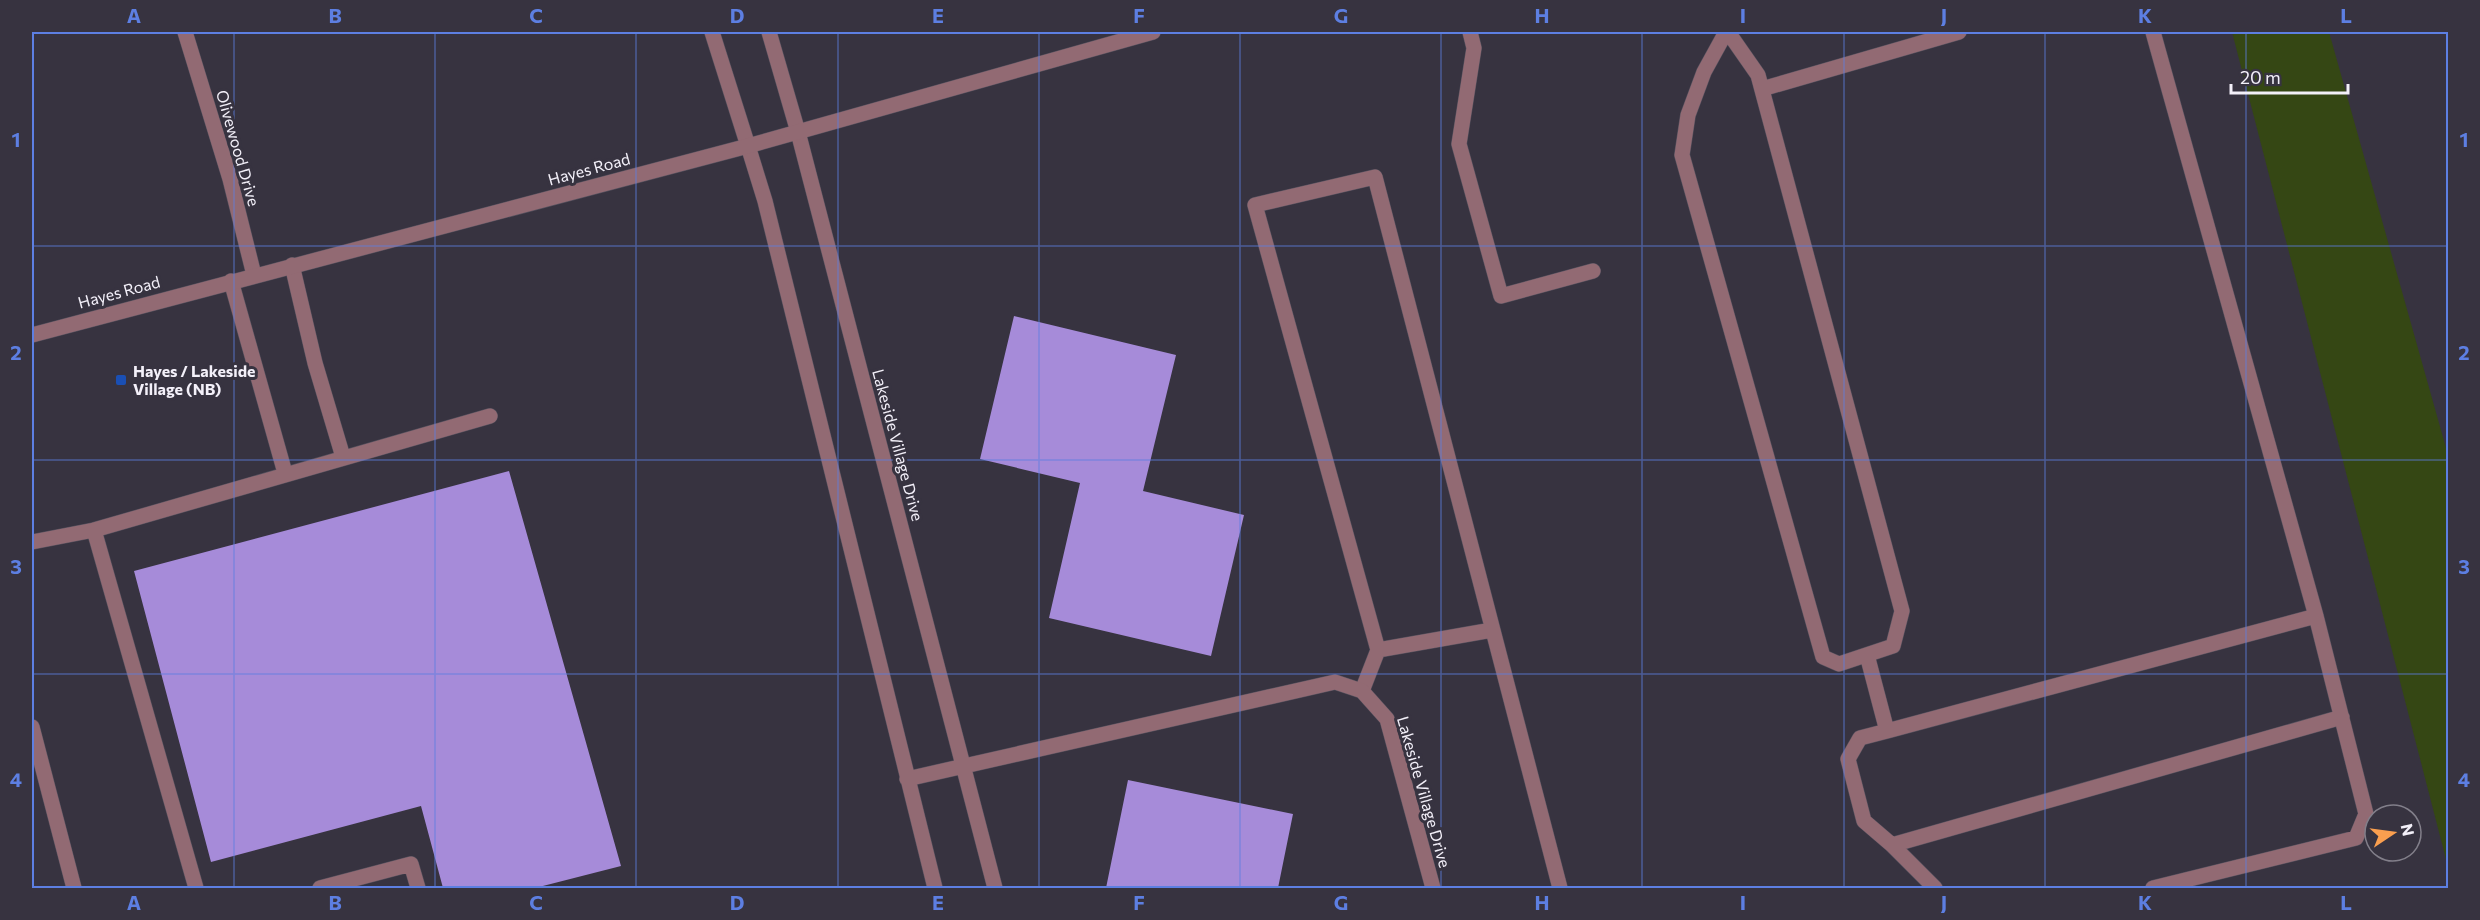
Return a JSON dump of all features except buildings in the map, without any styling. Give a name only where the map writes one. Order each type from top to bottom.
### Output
[{"type":"street","name":"Olivewood Drive","points":[[185,32],[230,179],[254,275]]},
{"type":"street","points":[[712,32],[771,223],[935,888]]},
{"type":"street","name":"Lakeside Village Drive","points":[[769,32],[798,132],[995,888]]},
{"type":"street","name":"Hayes Road","points":[[32,334],[748,146],[1153,32]]},
{"type":"street","points":[[1470,32],[1474,48],[1459,144],[1501,296],[1593,271]]},
{"type":"street","points":[[1727,32],[1758,75],[1762,89],[1902,611],[1893,646],[1839,664],[1823,657],[1682,155],[1688,115],[1694,98],[1704,72],[1727,32]]},
{"type":"street","points":[[1762,89],[1959,32]]},
{"type":"street","points":[[2152,32],[2316,616],[2366,814],[2356,838],[2153,888]]},
{"type":"street","points":[[907,779],[1335,682],[1362,691],[1378,650],[1255,205],[1375,177],[1560,888]]},
{"type":"street","points":[[292,265],[315,363],[343,457]]},
{"type":"street","points":[[231,281],[285,473]]},
{"type":"street","points":[[32,542],[94,530],[285,473],[490,416]]},
{"type":"street","points":[[94,530],[196,888]]},
{"type":"street","points":[[1935,888],[1864,821],[1848,759],[1860,738],[2316,616]]},
{"type":"street","points":[[1378,650],[1492,630]]},
{"type":"street","points":[[1867,655],[1887,731]]},
{"type":"street","name":"Lakeside Village Drive","points":[[1362,691],[1387,719],[1433,888]]},
{"type":"street","points":[[1892,845],[2342,717]]},
{"type":"street","points":[[32,727],[74,888]]},
{"type":"street","points":[[321,888],[411,864],[417,888]]},
{"type":"green space","points":[[2232,32],[2329,32],[2448,455],[2448,867]]},
{"type":"place","name":"Hayes / Lakeside Village (NB)","points":[[121,380]]}]
